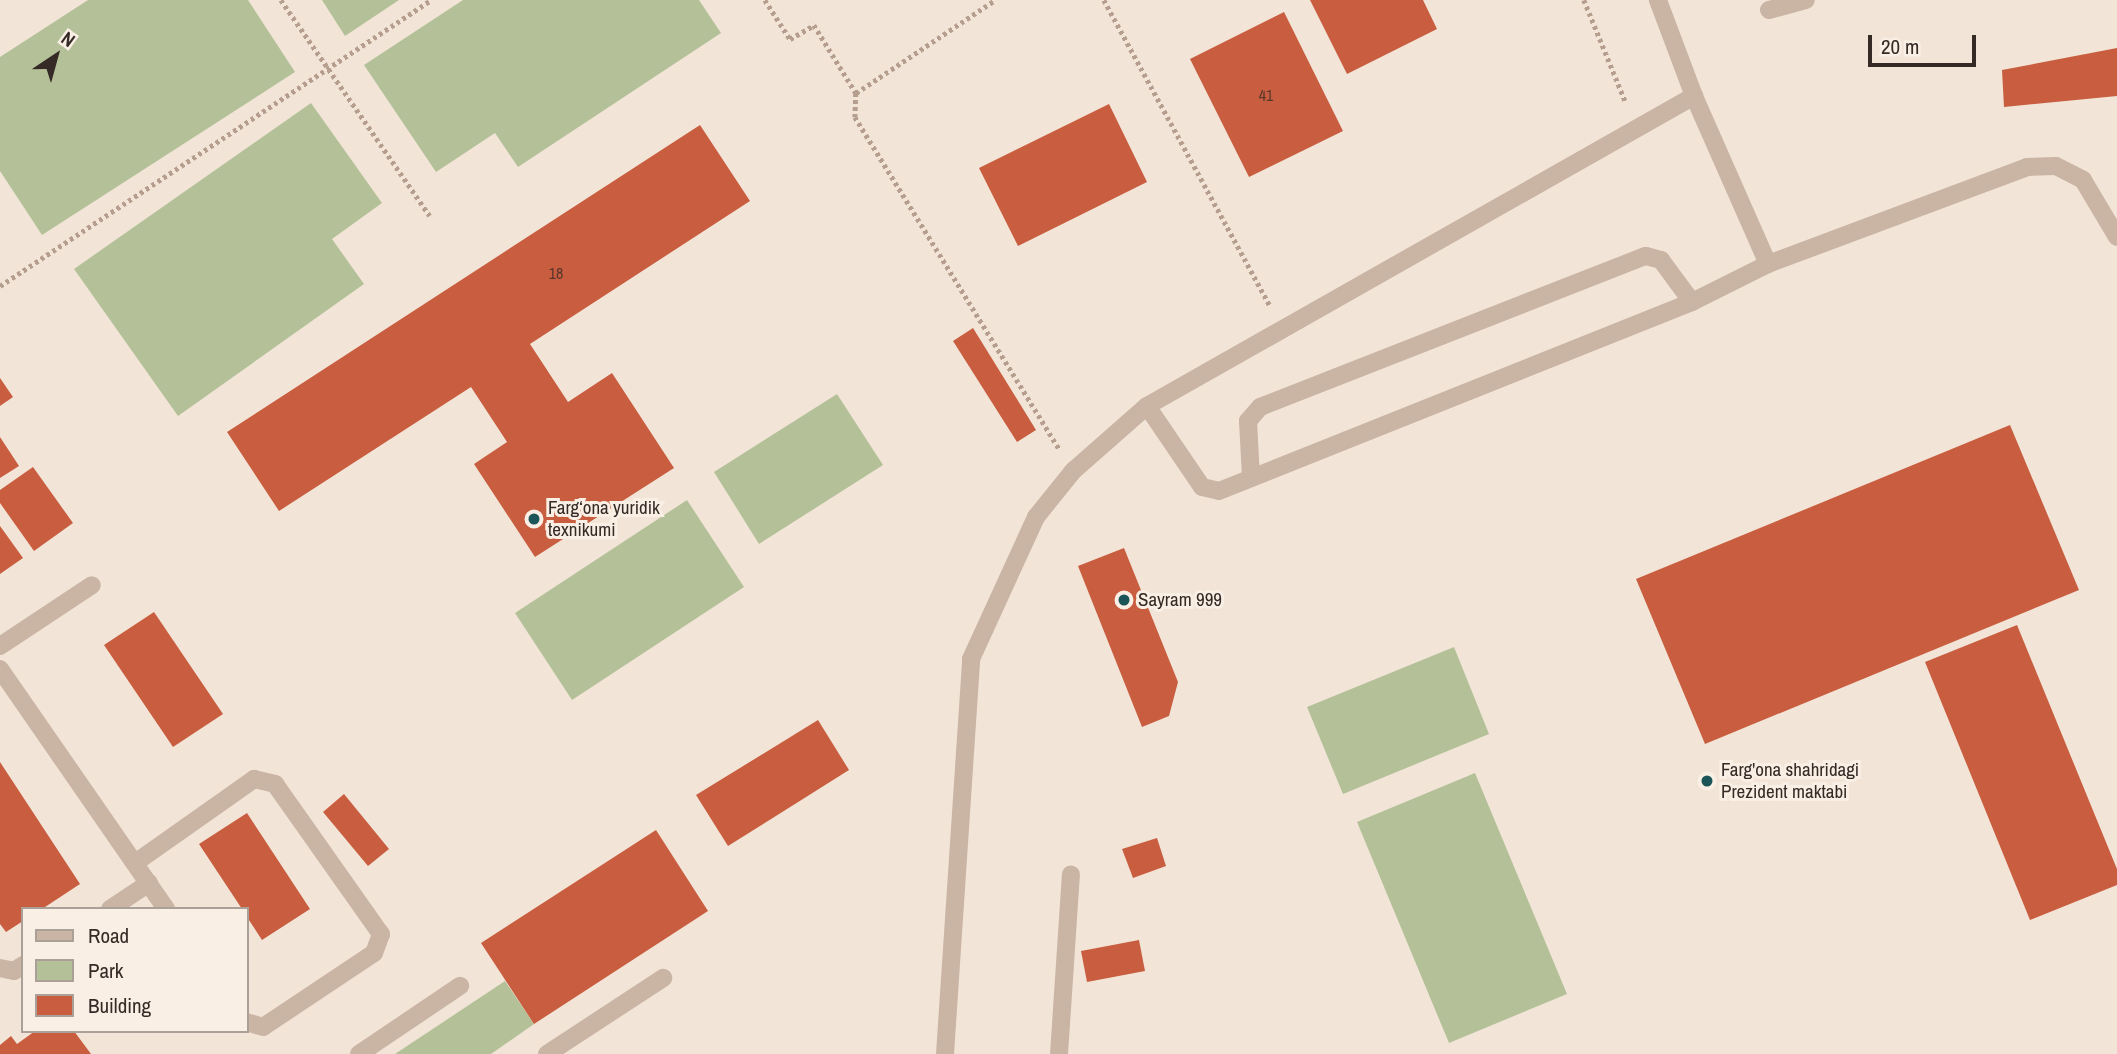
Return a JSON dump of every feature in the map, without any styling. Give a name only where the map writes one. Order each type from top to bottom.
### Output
[{"type":"street","points":[[1658,0],[1694,96],[1768,264]]},
{"type":"street","points":[[1769,10],[1806,0]]},
{"type":"street","points":[[945,1054],[971,659],[1036,517],[1073,471],[1147,406],[1694,96]]},
{"type":"street","points":[[1147,406],[1202,487],[1219,491],[1692,302],[1768,264],[2027,167],[2056,166],[2083,180],[2117,237]]},
{"type":"street","points":[[1251,478],[1248,421],[1260,407],[1646,256],[1661,260],[1692,302]]},
{"type":"street","points":[[0,646],[92,585]]},
{"type":"street","points":[[0,669],[165,907]]},
{"type":"street","points":[[135,863],[254,779],[275,783],[381,934],[374,953],[263,1027],[248,1022]]},
{"type":"street","points":[[1059,1054],[1071,874]]},
{"type":"street","points":[[113,907],[149,883]]},
{"type":"street","points":[[0,968],[14,971],[21,966]]},
{"type":"street","points":[[547,1054],[663,978]]},
{"type":"street","points":[[359,1054],[460,986]]},
{"type":"path","points":[[281,0],[430,216]]},
{"type":"path","points":[[0,286],[431,0]]},
{"type":"path","points":[[765,0],[790,39],[814,25],[856,93],[855,117],[1073,471]]},
{"type":"path","points":[[856,93],[995,0]]},
{"type":"path","points":[[1104,0],[1283,329]]},
{"type":"path","points":[[1584,0],[1637,129]]},
{"type":"green space","points":[[88,0],[248,0],[295,72],[42,235],[0,171],[0,57]]},
{"type":"green space","points":[[322,0],[399,0],[345,36]]},
{"type":"green space","points":[[463,0],[699,0],[721,33],[518,167],[495,133],[436,172],[364,65]]},
{"type":"green space","points":[[311,103],[382,203],[332,239],[364,284],[178,416],[74,269]]},
{"type":"green space","points":[[837,394],[883,465],[759,544],[714,472]]},
{"type":"green space","points":[[687,500],[744,587],[572,700],[515,613]]},
{"type":"green space","points":[[1454,647],[1489,734],[1343,794],[1307,707]]},
{"type":"green space","points":[[1475,773],[1567,994],[1449,1043],[1357,822]]},
{"type":"green space","points":[[505,981],[534,1024],[491,1054],[395,1054]]},
{"type":"building","points":[[1310,0],[1423,0],[1437,29],[1347,74]]},
{"type":"building","points":[[1284,12],[1343,131],[1249,177],[1190,59]]},
{"type":"building","points":[[2117,48],[2117,96],[2004,107],[2002,70]]},
{"type":"building","points":[[1109,104],[1147,182],[1018,246],[979,168]]},
{"type":"building","points":[[700,125],[750,201],[530,344],[568,402],[612,373],[674,468],[535,557],[474,464],[507,442],[471,387],[279,511],[227,432]]},
{"type":"building","points":[[973,328],[1036,430],[1017,442],[953,341]]},
{"type":"building","points":[[0,378],[13,397],[0,406]]},
{"type":"building","points":[[2010,425],[2079,590],[1705,744],[1636,579]]},
{"type":"building","points":[[0,437],[19,466],[0,478]]},
{"type":"building","points":[[33,467],[73,523],[34,551],[0,503],[0,490]]},
{"type":"building","points":[[0,526],[23,558],[0,574]]},
{"type":"building","points":[[1124,548],[1178,682],[1169,716],[1142,727],[1078,566]]},
{"type":"building","points":[[154,612],[223,714],[173,747],[104,645]]},
{"type":"building","points":[[2017,625],[2117,869],[2117,885],[2030,920],[1925,662]]},
{"type":"building","points":[[818,720],[849,770],[728,846],[696,795]]},
{"type":"building","points":[[0,762],[80,884],[45,907],[21,907],[21,922],[6,932],[0,924]]},
{"type":"building","points":[[344,794],[389,849],[368,866],[323,812]]},
{"type":"building","points":[[247,813],[310,909],[262,940],[248,919],[248,907],[241,907],[199,844]]},
{"type":"building","points":[[656,830],[708,911],[534,1024],[481,943]]},
{"type":"building","points":[[1157,838],[1166,866],[1133,878],[1122,849]]},
{"type":"building","points":[[1139,940],[1145,971],[1087,982],[1081,951]]},
{"type":"building","points":[[32,1033],[75,1033],[91,1054],[0,1054],[0,1045],[11,1036],[17,1044]]},
{"type":"place","name":"Farg‘ona yuridik texnikumi","points":[[534,519]]},
{"type":"place","name":"Sayram 999","points":[[1124,600]]},
{"type":"place","name":"Farg'ona shahridagi Prezident maktabi","points":[[1707,781]]}]
